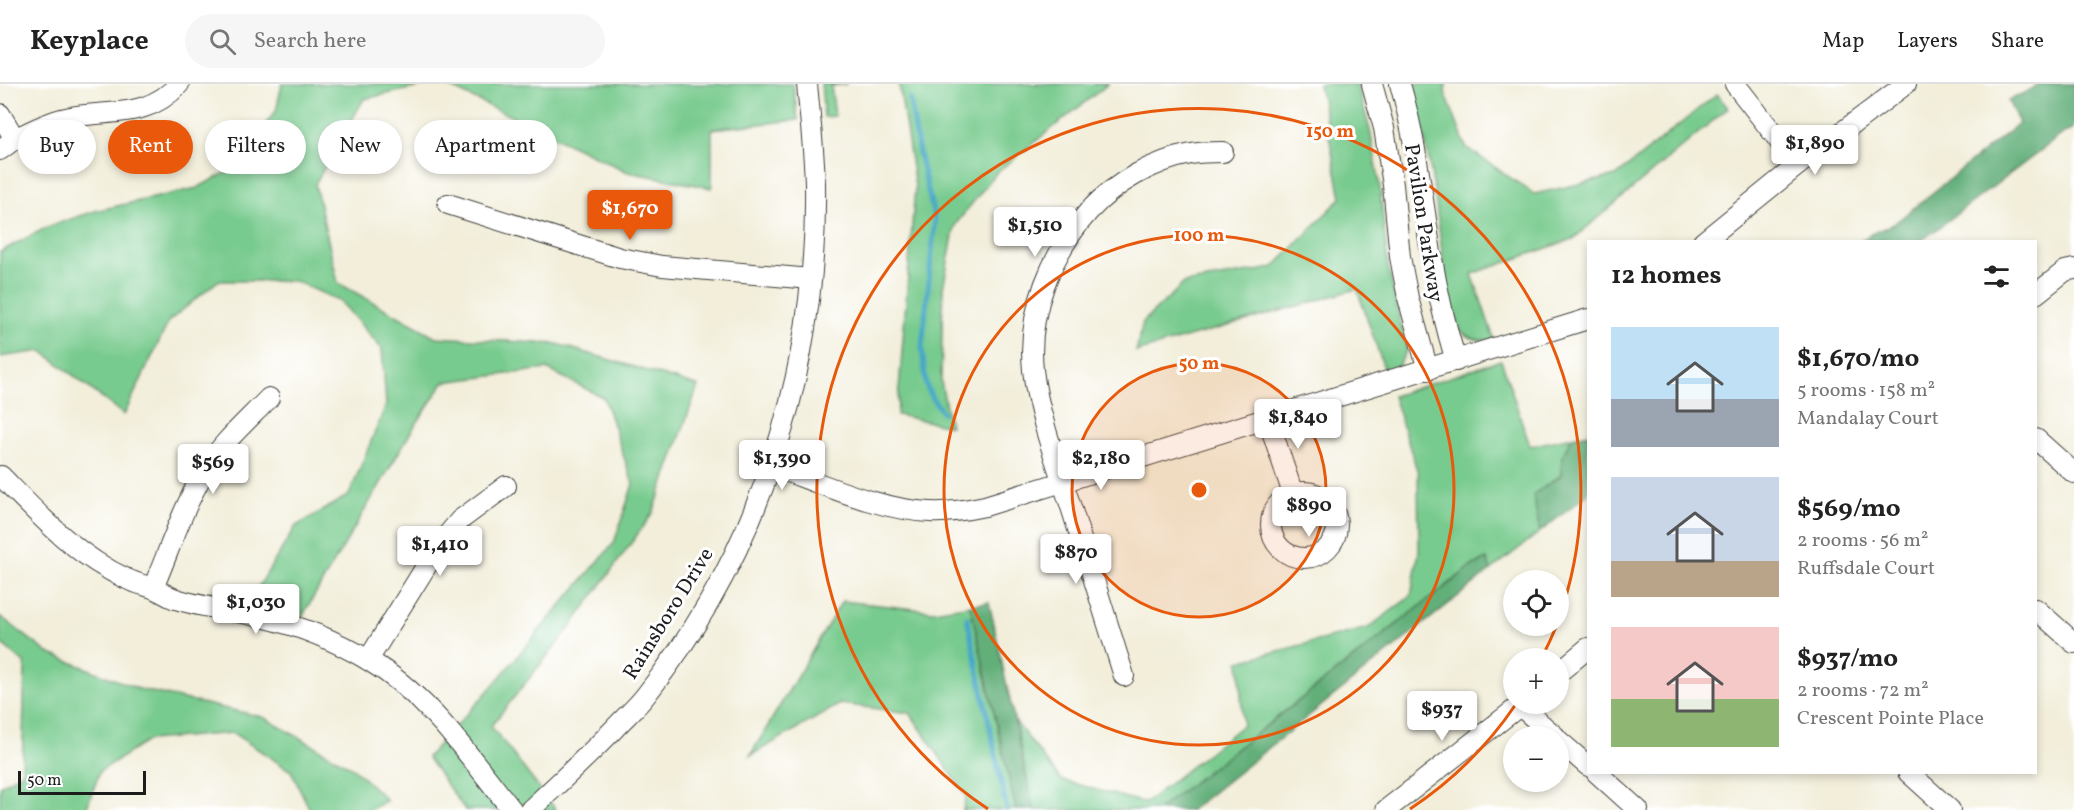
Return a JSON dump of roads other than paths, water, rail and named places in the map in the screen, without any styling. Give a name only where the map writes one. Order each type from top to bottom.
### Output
[{"type":"street","points":[[0,114],[8,144],[39,126],[65,118],[89,114],[122,113],[138,109],[157,102],[179,84]]},
{"type":"street","name":"Rainsboro Drive","points":[[530,810],[580,764],[645,697],[677,654],[706,608],[755,511],[772,466],[796,381],[811,279],[815,183],[807,84]]},
{"type":"street","name":"Pavilion Parkway","points":[[1372,84],[1384,128],[1393,185],[1400,256],[1408,298],[1428,370]]},
{"type":"street","name":"Pavilion Parkway","points":[[1400,84],[1409,114],[1431,254],[1446,328],[1456,361]]},
{"type":"street","points":[[1735,84],[1798,165]]},
{"type":"street","points":[[1705,240],[1798,165],[1905,84]]},
{"type":"street","points":[[1124,676],[1038,396],[1033,368],[1036,313],[1048,273],[1061,248],[1076,225],[1095,205],[1116,187],[1140,172],[1165,161],[1192,153],[1222,152]]},
{"type":"street","points":[[448,204],[620,258],[662,266],[811,279]]},
{"type":"street","points":[[2037,293],[2065,271],[2074,269]]},
{"type":"street","points":[[772,466],[875,502],[902,509],[930,512],[985,507],[1587,319]]},
{"type":"street","points":[[153,588],[203,473],[226,442],[269,398]]},
{"type":"street","points":[[1268,419],[1293,494]]},
{"type":"street","points":[[2037,440],[2074,473]]},
{"type":"street","points":[[1,476],[48,525],[76,548],[106,568],[171,597],[295,626],[332,641],[368,660],[405,686],[438,717],[512,810]]},
{"type":"street","points":[[368,660],[440,544],[460,520],[506,486]]},
{"type":"street","points":[[2037,610],[2074,643]]},
{"type":"street","points":[[1569,664],[1587,649]]},
{"type":"street","points":[[1386,810],[1509,714]]},
{"type":"street","points":[[1531,714],[1543,726]]},
{"type":"street","points":[[1569,750],[1587,765]]},
{"type":"street","points":[[1598,774],[1638,810]]},
{"type":"street","points":[[1910,774],[1950,810]]},
{"type":"waterway","points":[[910,99],[919,153],[935,220],[922,348],[926,385],[943,413]]},
{"type":"waterway","points":[[967,618],[1007,810]]}]
